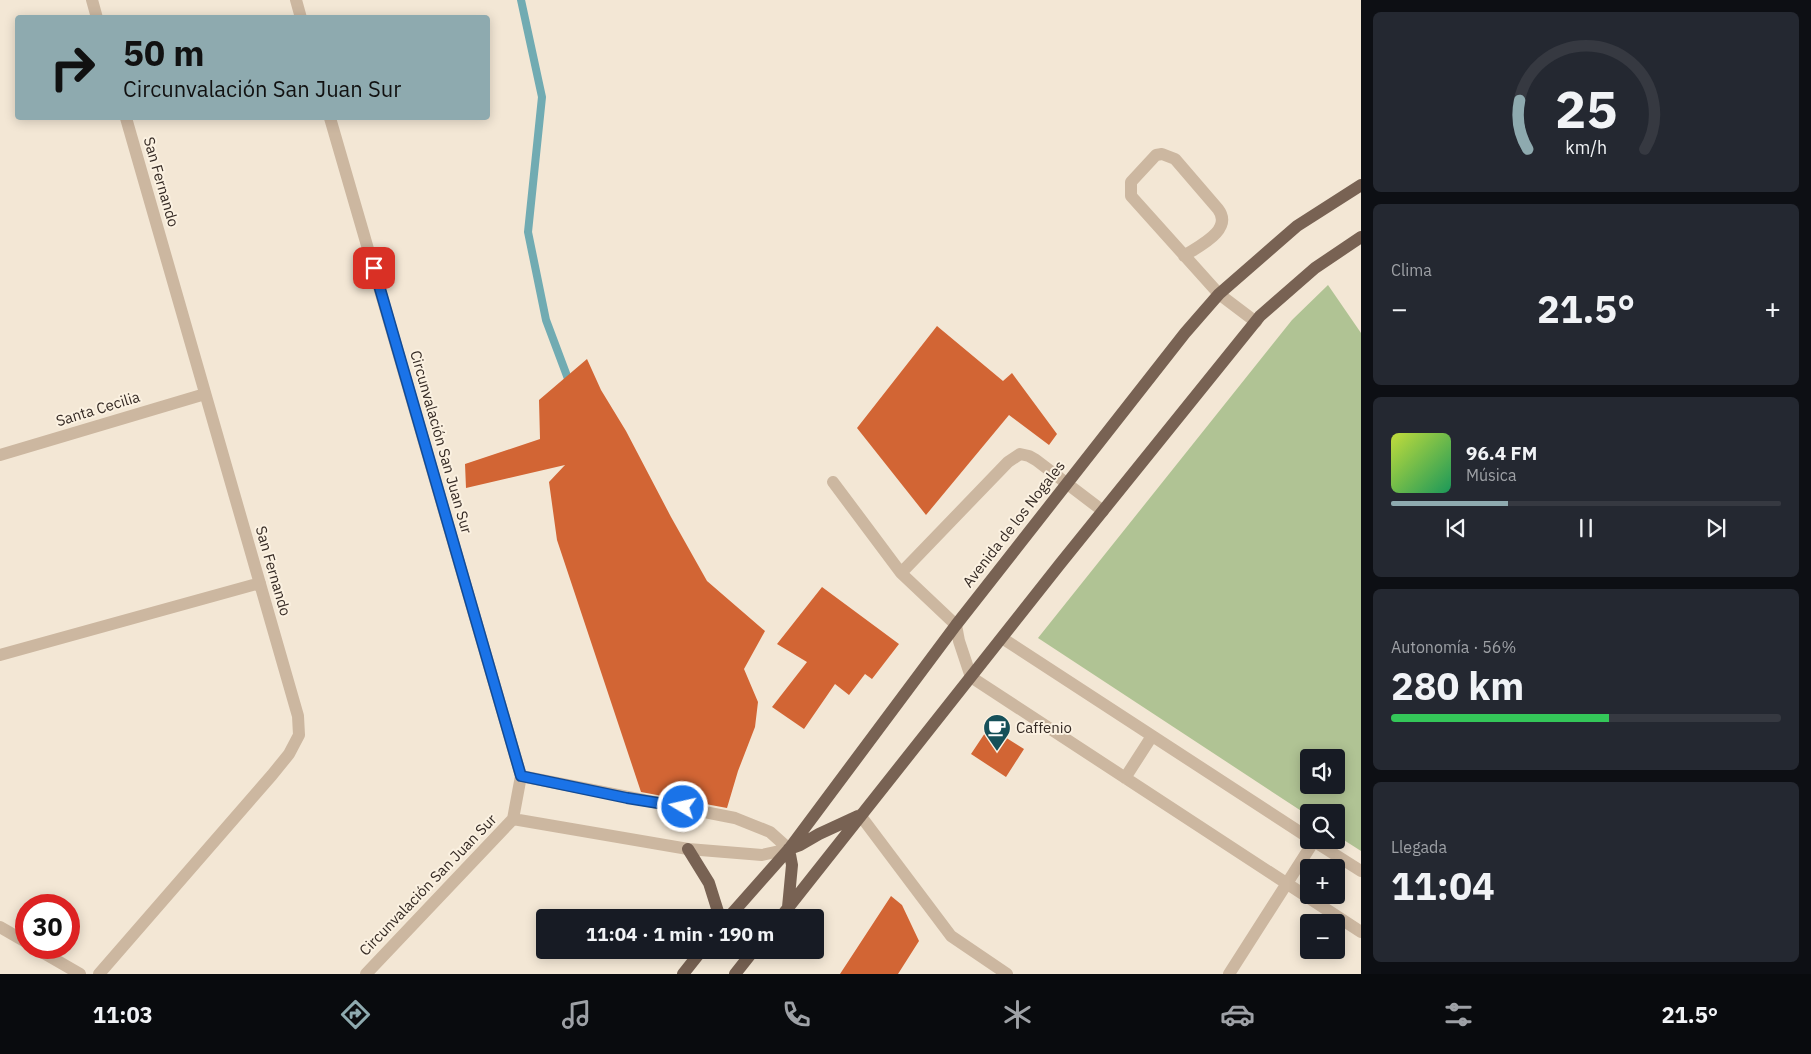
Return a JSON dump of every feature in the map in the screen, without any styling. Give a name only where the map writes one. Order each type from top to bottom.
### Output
[{"type":"main road","name":"Avenida de los Nogales","points":[[736,909],[789,849],[956,625],[1185,333],[1219,294],[1297,226],[1340,197],[1361,186]]},
{"type":"main road","points":[[788,907],[1103,510],[1256,322],[1315,268],[1361,237]]},
{"type":"main road","points":[[788,907],[792,865],[789,849],[860,815]]},
{"type":"main road","points":[[688,849],[708,883],[717,909]]},
{"type":"main road","points":[[683,974],[695,959]]},
{"type":"main road","points":[[735,974],[747,959]]},
{"type":"street","points":[[92,0],[96,15]]},
{"type":"street","points":[[296,0],[301,15]]},
{"type":"street","name":"San Fernando","points":[[99,974],[290,754],[299,735],[298,716],[127,120]]},
{"type":"street","name":"Circunvalación San Juan Sur","points":[[331,120],[521,776],[513,819],[366,974]]},
{"type":"street","points":[[1184,256],[1215,236],[1219,230],[1222,218],[1218,209],[1175,159],[1162,154],[1156,155],[1131,182],[1131,196],[1184,256],[1219,294],[1256,322]]},
{"type":"street","name":"Santa Cecilia","points":[[0,455],[205,394]]},
{"type":"street","points":[[901,573],[1008,462],[1020,454],[1029,456],[1103,510]]},
{"type":"street","points":[[833,482],[901,573],[956,625],[959,641],[971,677],[1361,932]]},
{"type":"street","points":[[0,655],[260,584]]},
{"type":"street","points":[[1002,638],[1300,832]]},
{"type":"street","points":[[1126,778],[1152,736]]},
{"type":"street","points":[[521,776],[735,818],[770,832],[789,849]]},
{"type":"street","points":[[860,815],[951,936],[1007,974]]},
{"type":"street","name":"Circunvalación San Juan Sur","points":[[513,819],[688,849],[762,855],[789,849]]},
{"type":"street","points":[[1229,974],[1307,849]]},
{"type":"street","points":[[1326,849],[1361,872]]},
{"type":"street","points":[[0,927],[15,936]]},
{"type":"street","points":[[54,959],[80,974]]},
{"type":"green space","points":[[1328,285],[1361,333],[1361,851],[1345,841],[1345,804],[1300,804],[1300,810],[1038,638],[1292,320]]},
{"type":"building","points":[[937,326],[1003,381],[1012,373],[1057,434],[1049,445],[1009,415],[926,515],[857,428]]},
{"type":"building","points":[[587,359],[601,390],[626,431],[707,581],[765,631],[744,669],[758,702],[755,727],[738,771],[727,808],[641,792],[557,540],[549,482],[565,465],[466,488],[465,464],[540,439],[539,400]]},
{"type":"building","points":[[822,587],[899,644],[872,679],[865,674],[849,695],[835,684],[804,729],[772,707],[807,662],[777,644]]},
{"type":"building","name":"Caffenio","points":[[989,727],[1024,749],[1006,777],[971,754]]},
{"type":"building","points":[[891,896],[902,905],[919,941],[898,974],[840,974]]},
{"type":"waterway","points":[[521,0],[542,97],[528,232],[546,320],[570,384]]},
{"type":"place","name":"Caffenio","points":[[997,752]]},
{"type":"route","points":[[374,268],[521,776],[627,798],[683,807]]}]
